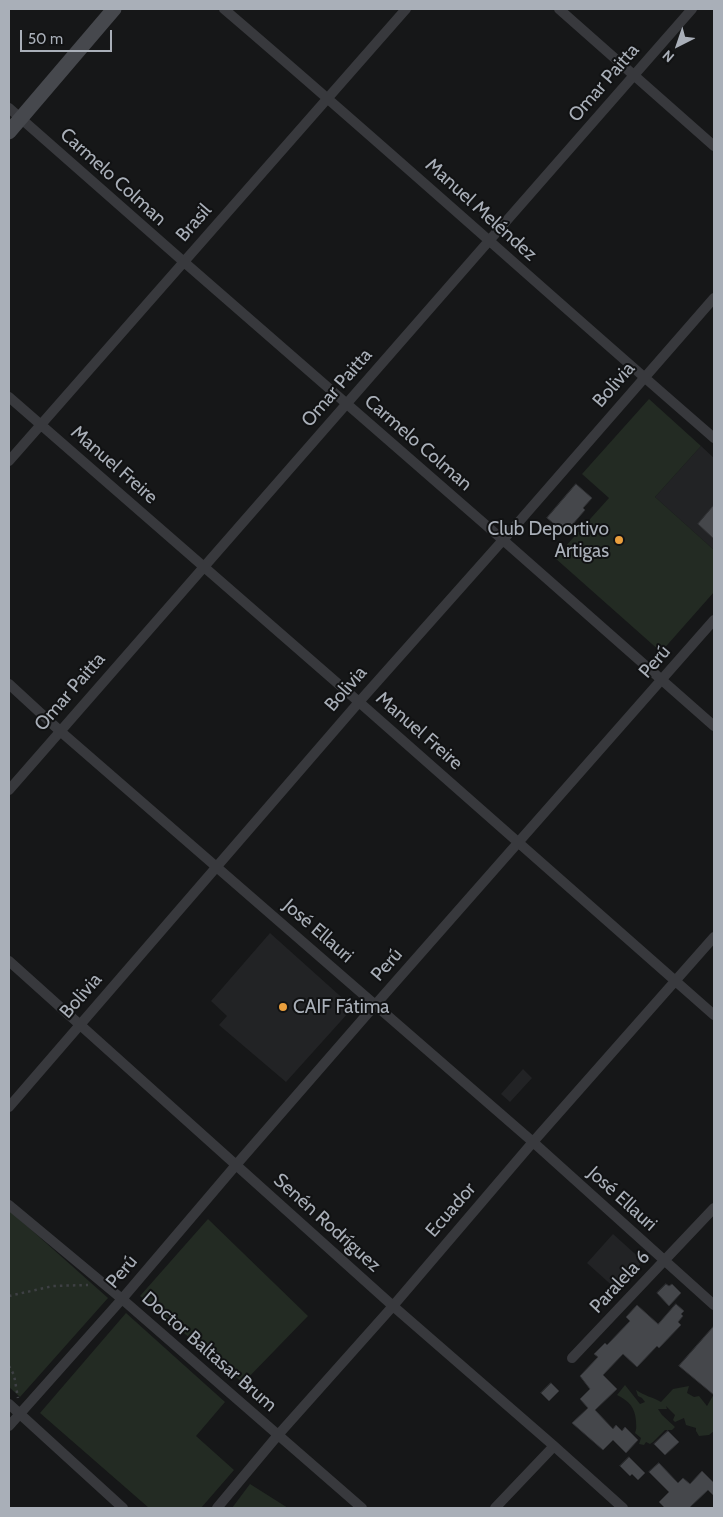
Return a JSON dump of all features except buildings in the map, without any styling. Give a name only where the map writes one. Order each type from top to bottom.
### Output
[{"type":"street","points":[[9,132],[114,9]]},
{"type":"street","name":"Manuel Meléndez","points":[[224,9],[328,98],[489,242],[714,438]]},
{"type":"street","name":"Brasil","points":[[9,461],[406,9]]},
{"type":"street","points":[[559,9],[714,146]]},
{"type":"street","name":"Omar Paitta","points":[[9,790],[692,9]]},
{"type":"street","name":"Carmelo Colman","points":[[9,108],[714,726]]},
{"type":"street","name":"Bolivia","points":[[9,1107],[216,866],[714,298]]},
{"type":"street","name":"Manuel Freire","points":[[9,397],[519,842],[714,1015]]},
{"type":"street","name":"Perú","points":[[9,1426],[122,1299],[376,1004],[714,620]]},
{"type":"street","name":"José Ellauri","points":[[9,684],[533,1142],[714,1305]]},
{"type":"street","name":"Ecuador","points":[[217,1508],[278,1435],[393,1306],[533,1142],[714,936]]},
{"type":"street","name":"Senén Rodríguez","points":[[9,961],[393,1306],[623,1508]]},
{"type":"street","name":"Doctor Baltasar Brum","points":[[9,1205],[122,1299],[362,1508]]},
{"type":"street","name":"Paralela 6","points":[[572,1358],[714,1208]]},
{"type":"street","points":[[9,1404],[123,1508]]},
{"type":"street","points":[[495,1508],[554,1446]]},
{"type":"path","points":[[9,1296],[53,1286],[91,1285]]},
{"type":"path","points":[[9,1366],[14,1375],[21,1414]]},
{"type":"shaded area","points":[[649,399],[701,446],[655,497],[714,550],[714,592],[661,652],[555,558],[609,498],[582,474]]},
{"type":"shaded area","points":[[701,446],[714,458],[714,550],[655,497]]},
{"type":"shaded area","name":"CAIF Fátima","points":[[270,933],[348,1003],[349,1012],[286,1082],[219,1025],[227,1016],[211,1001]]},
{"type":"shaded area","points":[[523,1069],[532,1078],[510,1102],[501,1094]]},
{"type":"shaded area","points":[[9,1210],[108,1298],[20,1397],[9,1387]]},
{"type":"shaded area","points":[[208,1219],[308,1316],[243,1383],[140,1296]]},
{"type":"shaded area","points":[[613,1234],[643,1261],[617,1290],[587,1263]]},
{"type":"shaded area","points":[[126,1313],[225,1402],[196,1436],[234,1470],[201,1508],[149,1508],[40,1413]]},
{"type":"shaded area","points":[[625,1385],[640,1404],[645,1402],[638,1396],[636,1390],[661,1402],[673,1389],[689,1386],[687,1393],[694,1397],[699,1396],[707,1406],[714,1394],[714,1431],[709,1435],[699,1436],[696,1428],[686,1425],[684,1418],[675,1422],[673,1420],[675,1415],[666,1406],[667,1409],[658,1409],[675,1427],[672,1430],[665,1430],[650,1444],[646,1442],[644,1445],[639,1444],[641,1438],[635,1433],[636,1421],[633,1408],[628,1402],[617,1395]]},
{"type":"shaded area","points":[[250,1484],[288,1508],[232,1508]]},
{"type":"place","name":"Club Deportivo Artigas","points":[[619,540]]},
{"type":"place","name":"CAIF Fátima","points":[[283,1007]]}]
